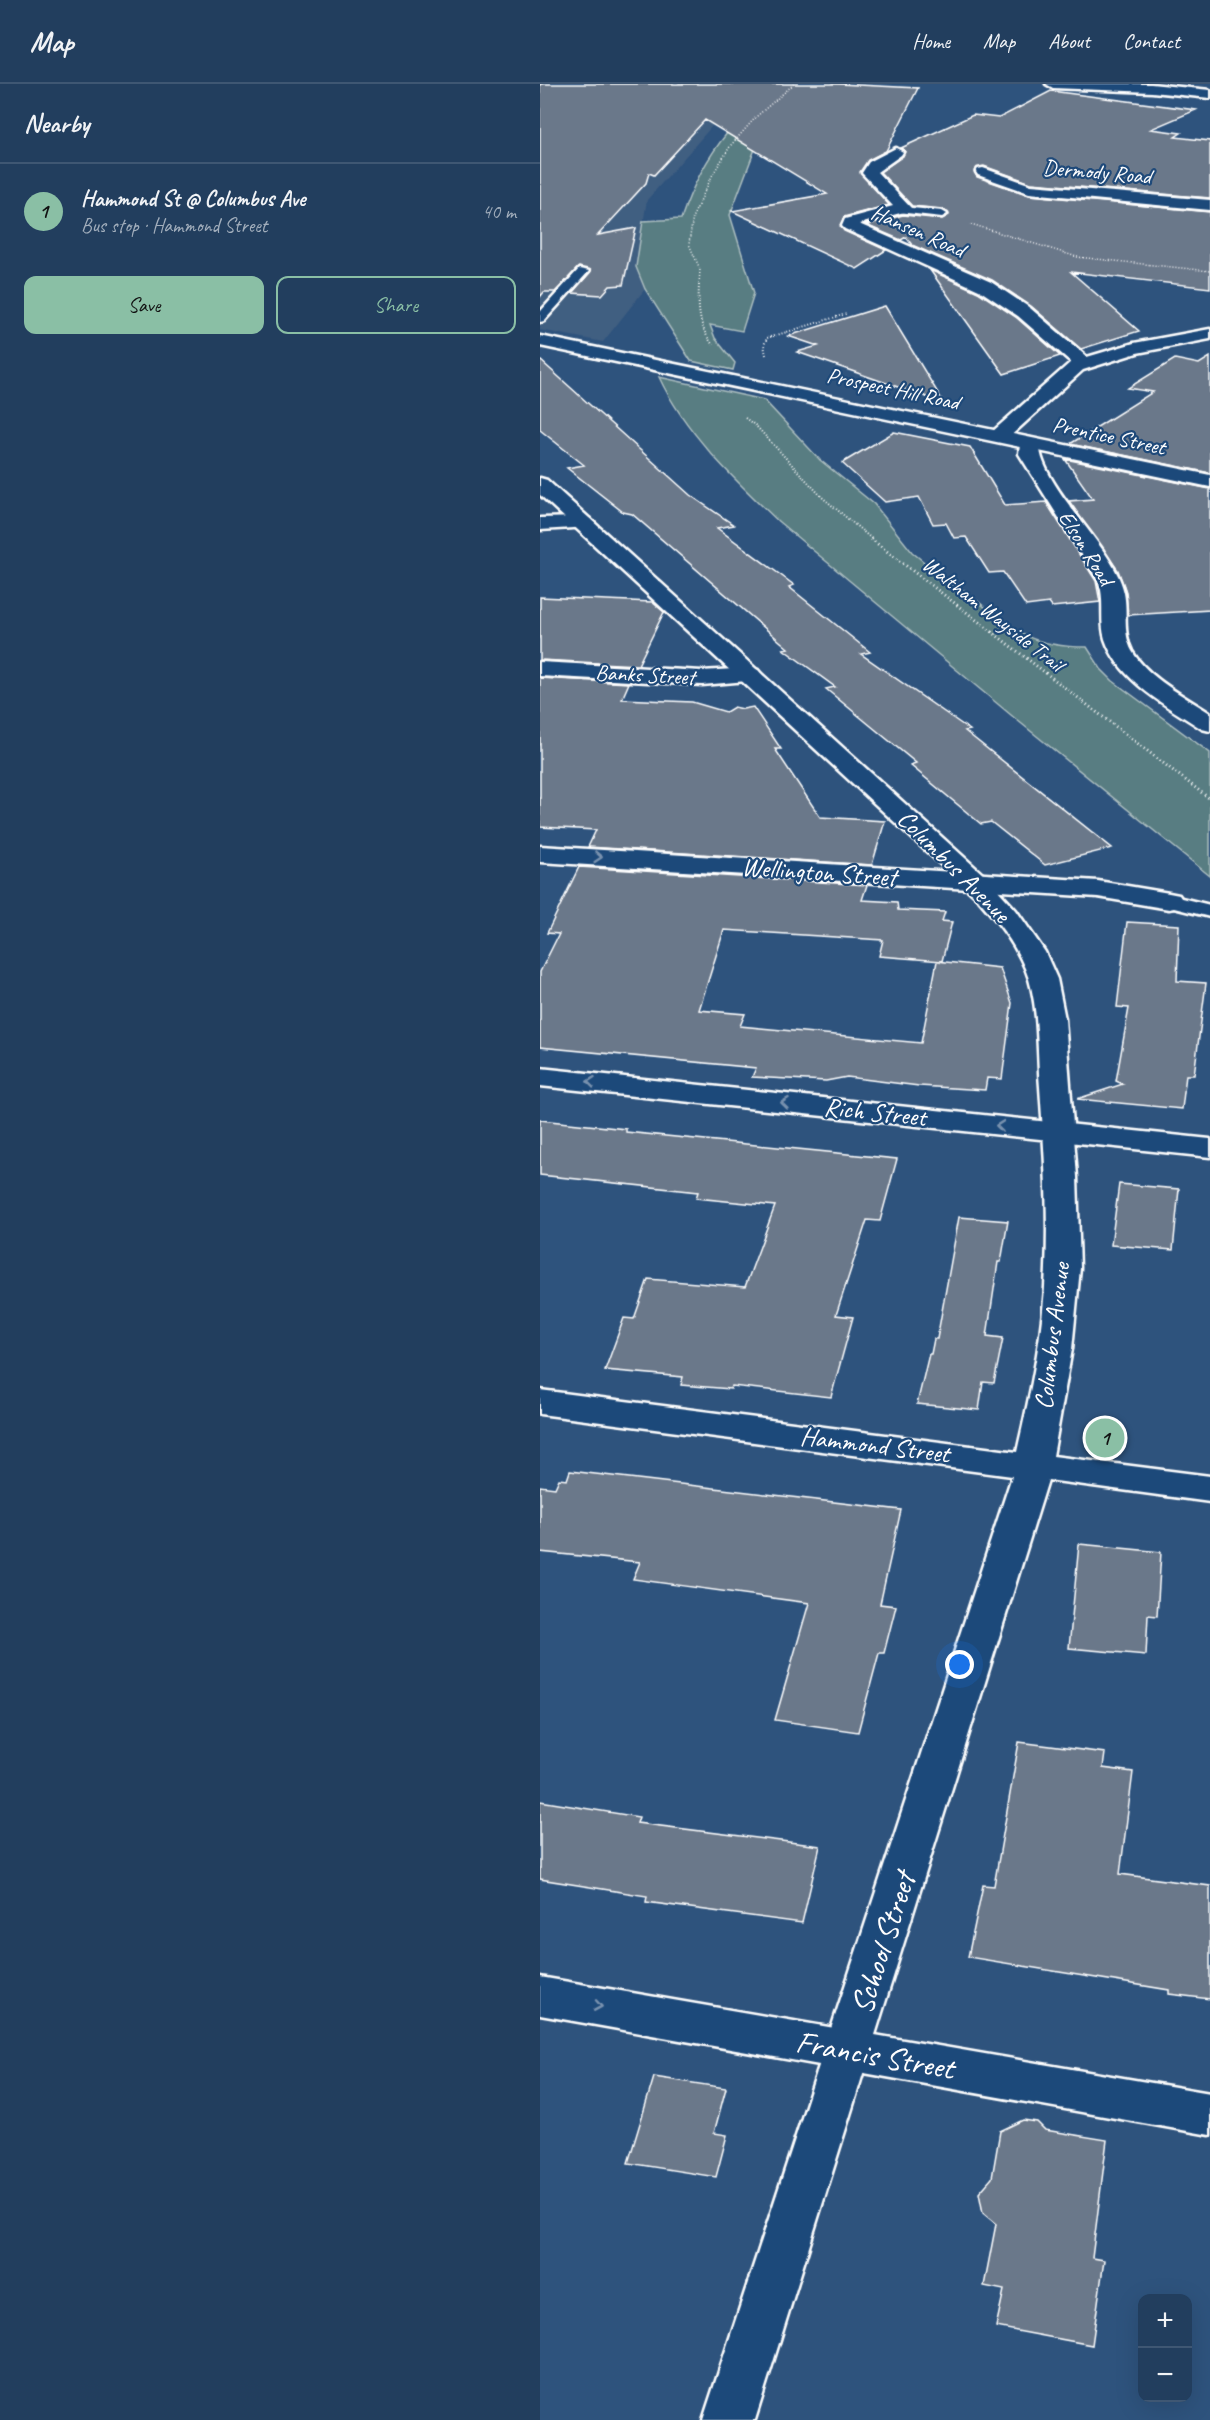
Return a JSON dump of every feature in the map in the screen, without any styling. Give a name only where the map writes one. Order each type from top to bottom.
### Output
[{"type":"street","points":[[1053,84],[1152,88],[1210,94]]},
{"type":"street","name":"Hansen Road","points":[[896,152],[874,165],[869,173],[879,186],[902,205],[902,210],[855,220],[850,224],[985,286],[1024,312],[1083,363]]},
{"type":"street","name":"Dermody Road","points":[[983,172],[1029,189],[1210,205]]},
{"type":"street","points":[[999,436],[1072,369],[1083,363],[1134,348],[1210,334]]},
{"type":"street","name":"Prospect Hill Road","points":[[540,341],[999,436]]},
{"type":"street","name":"Prentice Street","points":[[999,436],[1210,481]]},
{"type":"street","name":"Elson Road","points":[[1029,444],[1029,454],[1036,468],[1108,578],[1115,603],[1114,630],[1120,650],[1139,672],[1210,724]]},
{"type":"street","name":"Columbus Avenue","points":[[540,484],[977,883],[1020,934],[1043,980],[1049,1011],[1063,1233],[1060,1306],[1033,1466]]},
{"type":"street","points":[[540,524],[583,523]]},
{"type":"street","name":"Banks Street","points":[[540,669],[702,678],[750,675]]},
{"type":"street","name":"Wellington Street","points":[[540,854],[1112,890],[1169,901]]},
{"type":"street","name":"Rich Street","points":[[540,1077],[1210,1148]]},
{"type":"street","name":"Hammond Street","points":[[540,1402],[1210,1489]]},
{"type":"street","name":"School Street","points":[[729,2420],[1020,1516],[1033,1466]]},
{"type":"street","name":"Francis Street","points":[[540,1996],[1210,2114]]},
{"type":"lane","points":[[902,210],[942,214]]},
{"type":"lane","points":[[541,316],[583,271]]},
{"type":"lane","points":[[1169,901],[1210,911]]},
{"type":"path","points":[[716,349],[705,335],[698,316],[700,269],[689,250],[688,240],[693,216],[712,174],[731,145],[757,116],[794,84]]},
{"type":"path","points":[[942,214],[1077,256],[1210,271]]},
{"type":"path","points":[[766,356],[764,345],[767,338],[846,314]]},
{"type":"path","name":"Waltham Wayside Trail","points":[[770,440],[822,497],[858,529],[1210,799]]},
{"type":"shaded area","points":[[540,84],[749,84],[647,200],[636,267],[645,289],[603,342],[540,330]]},
{"type":"green space","points":[[728,132],[755,149],[730,215],[754,293],[742,331],[710,325],[715,338],[735,363],[733,370],[691,361],[645,289],[636,267],[643,221],[681,219],[700,173]]},
{"type":"green space","points":[[659,377],[764,400],[820,460],[874,504],[912,552],[958,590],[964,590],[1007,624],[1033,639],[1066,646],[1087,647],[1101,669],[1113,681],[1210,753],[1210,876],[1017,720],[779,522],[712,455],[670,398]]},
{"type":"building","points":[[540,84],[838,84],[918,88],[886,151],[868,160],[860,172],[889,205],[844,217],[840,225],[844,231],[886,250],[857,269],[732,211],[827,194],[705,120],[654,175],[649,173],[646,183],[598,235],[636,228],[623,285],[610,286],[602,295],[572,293],[591,271],[579,267],[555,292],[544,292],[540,297]]},
{"type":"building","points":[[1051,91],[1196,110],[1151,129],[1181,133],[1175,137],[1210,141],[1210,198],[1031,183],[984,166],[974,171],[977,177],[1029,195],[1210,212],[1210,288],[1071,272],[1139,331],[1081,349],[1031,306],[992,280],[912,245],[906,237],[901,240],[866,225],[903,215],[942,219],[949,215],[942,209],[912,206],[880,172],[903,156],[905,151],[901,148],[973,115],[999,118]]},
{"type":"building","points":[[930,270],[978,292],[1017,318],[1060,356],[1004,374]]},
{"type":"building","points":[[885,306],[944,403],[797,352],[818,346],[788,336]]},
{"type":"building","points":[[1210,357],[1210,473],[1070,444],[1153,392],[1128,388],[1175,359],[1199,364]]},
{"type":"building","points":[[540,360],[690,495],[734,525],[717,528],[794,585],[789,587],[870,652],[861,654],[970,730],[965,731],[1112,848],[1045,865],[991,822],[981,824],[910,765],[916,763],[826,689],[835,687],[783,649],[788,648],[632,514],[623,512],[567,468],[584,465],[540,430]]},
{"type":"building","points":[[894,432],[970,447],[1005,505],[1046,502],[1096,581],[1100,602],[1052,607],[1049,603],[1026,606],[1003,572],[989,573],[966,537],[954,538],[946,523],[933,524],[919,497],[885,502],[842,463]]},
{"type":"building","points":[[1065,459],[1210,489],[1210,610],[1128,615],[1126,592],[1118,570],[1069,501],[1093,499]]},
{"type":"building","points":[[540,597],[652,602],[664,612],[638,665],[540,660]]},
{"type":"building","points":[[540,678],[629,683],[622,699],[692,702],[726,712],[734,707],[743,709],[753,707],[781,749],[775,749],[820,817],[885,821],[872,865],[588,847],[596,830],[540,827]]},
{"type":"building","points":[[579,867],[867,885],[862,900],[897,902],[898,910],[945,912],[942,921],[952,922],[942,961],[879,956],[883,940],[724,930],[699,1010],[745,1014],[740,1026],[921,1043],[937,961],[1000,968],[1012,1003],[1002,1079],[987,1078],[985,1090],[919,1086],[847,1077],[826,1081],[752,1077],[756,1068],[540,1047],[540,972],[559,934],[547,933]]},
{"type":"building","points":[[1127,922],[1179,925],[1177,981],[1206,983],[1194,1075],[1186,1075],[1182,1109],[1077,1099],[1123,1084],[1116,1081],[1129,1008],[1117,1007]]},
{"type":"building","points":[[540,1120],[626,1129],[626,1132],[897,1159],[880,1221],[867,1220],[836,1315],[853,1317],[831,1397],[732,1386],[731,1389],[681,1385],[683,1377],[605,1370],[624,1318],[634,1319],[648,1279],[745,1287],[775,1206],[696,1198],[698,1192],[540,1175]]},
{"type":"building","points":[[1119,1184],[1179,1189],[1173,1250],[1111,1245]]},
{"type":"building","points":[[959,1217],[1008,1221],[1001,1262],[998,1262],[987,1336],[1003,1338],[994,1383],[983,1382],[979,1410],[917,1404],[929,1354],[931,1354],[934,1339],[937,1339]]},
{"type":"building","points":[[570,1471],[901,1510],[880,1604],[896,1606],[884,1653],[879,1653],[858,1732],[775,1720],[809,1603],[633,1579],[640,1562],[540,1552],[540,1486],[555,1488],[559,1479],[567,1480]]},
{"type":"building","points":[[1079,1544],[1161,1552],[1157,1616],[1148,1615],[1146,1655],[1069,1648]]},
{"type":"building","points":[[1019,1742],[1105,1753],[1103,1768],[1133,1772],[1120,1874],[1210,1886],[1210,1999],[1169,1994],[1169,1990],[968,1957],[983,1885],[994,1886]]},
{"type":"building","points":[[540,1801],[639,1817],[637,1823],[820,1846],[802,1923],[646,1902],[647,1896],[540,1879]]},
{"type":"building","points":[[654,2077],[726,2088],[714,2133],[727,2135],[716,2177],[628,2163]]},
{"type":"building","points":[[1023,2120],[1037,2122],[1045,2130],[1107,2140],[1092,2258],[1104,2260],[1092,2345],[996,2327],[1004,2290],[984,2286],[996,2224],[983,2213],[979,2193],[992,2178],[1000,2131]]},
{"type":"place","name":"Hammond St @ Columbus Ave","points":[[1105,1438]]}]
